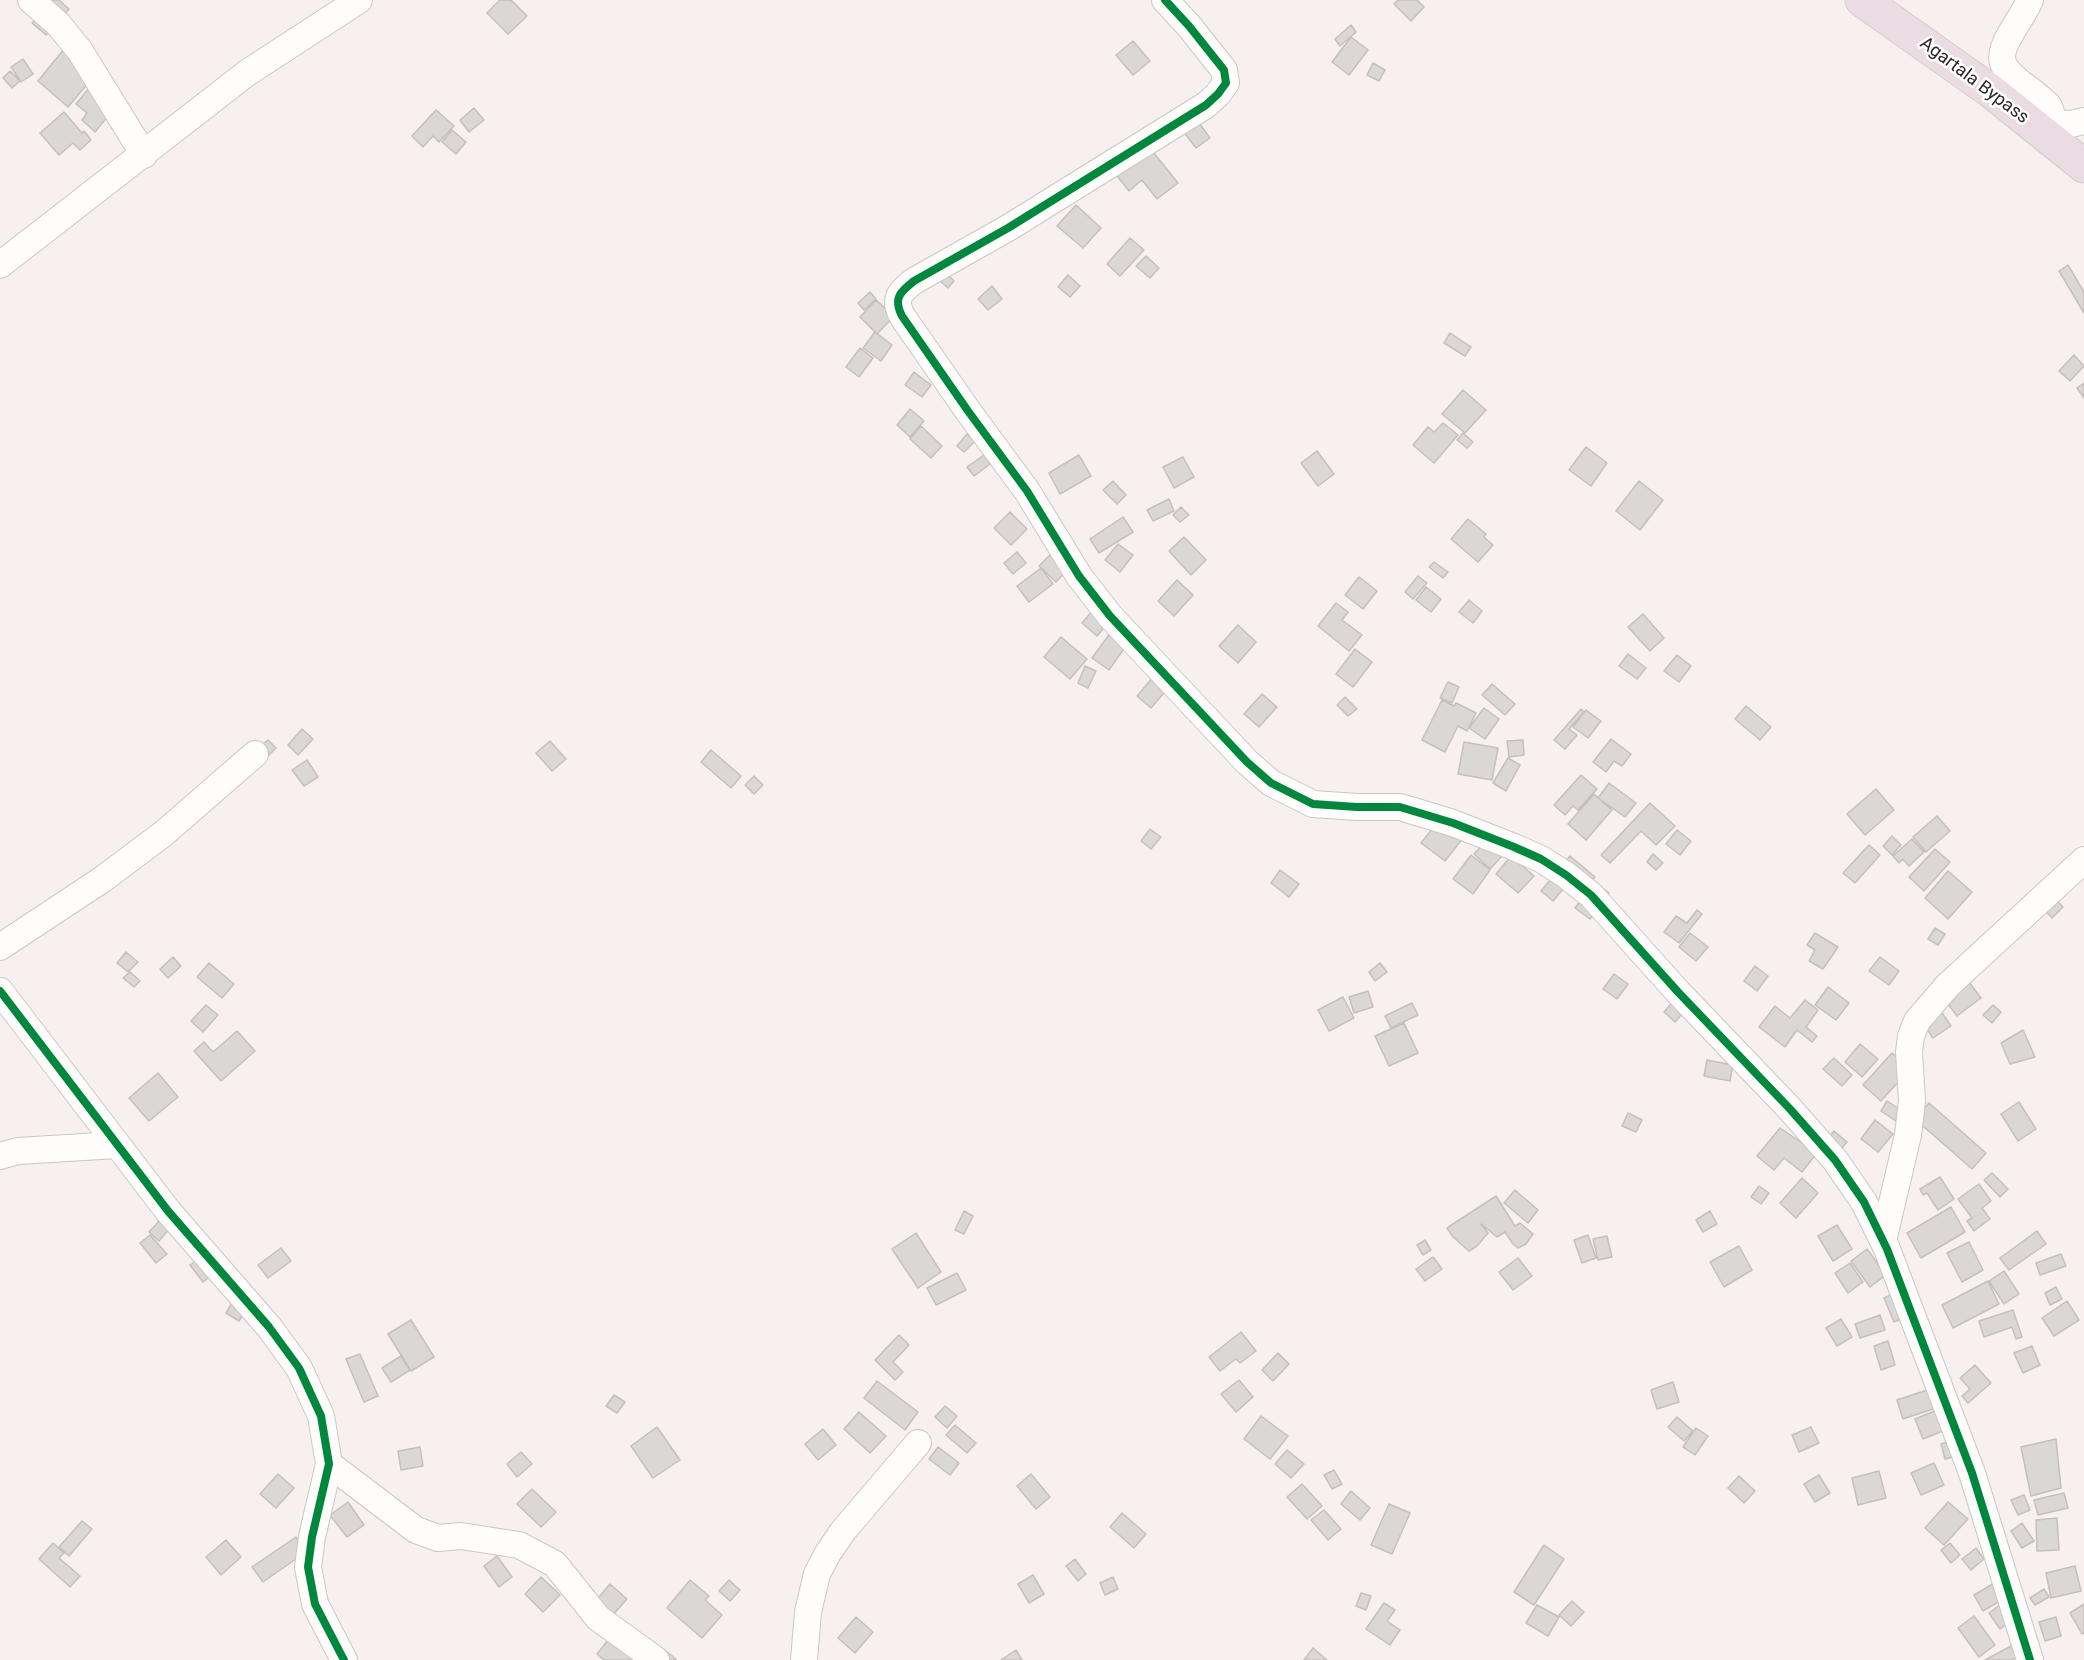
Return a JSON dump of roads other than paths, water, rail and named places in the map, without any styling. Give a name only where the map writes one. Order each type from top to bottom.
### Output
[{"type":"highway","name":"Agartala Bypass","points":[[1862,0],[1992,92],[2048,128],[2084,166]]},
{"type":"street","points":[[32,0],[59,25],[80,51],[144,155]]},
{"type":"street","points":[[0,265],[247,73],[359,0]]},
{"type":"street","points":[[1165,0],[1224,70],[1226,82],[1218,94],[1206,105],[1008,228],[914,280],[898,297],[898,307],[902,316],[968,411],[1028,491],[1079,576],[1117,624],[1247,762],[1271,783],[1313,804],[1400,807],[1453,823],[1514,847],[1566,874],[1591,895],[1678,992],[1790,1108],[1835,1160],[1864,1202],[1914,1315],[1972,1473],[2030,1660]]},
{"type":"street","points":[[2030,0],[2004,48],[2003,66],[2048,105],[2052,111],[2048,128],[2084,122]]},
{"type":"street","points":[[0,947],[103,879],[163,834],[255,754]]},
{"type":"street","points":[[1883,1241],[1908,1135],[1912,1101],[1909,1052],[1911,1036],[1917,1021],[1948,986],[2084,860]]},
{"type":"street","points":[[0,991],[168,1211],[269,1327],[299,1368],[321,1416],[329,1464],[312,1537],[308,1567],[315,1604],[344,1660]]},
{"type":"street","points":[[0,1156],[29,1150],[117,1145]]},
{"type":"street","points":[[804,1660],[808,1612],[817,1574],[828,1553],[918,1443]]},
{"type":"street","points":[[329,1464],[416,1530],[438,1538],[461,1536],[519,1545],[555,1564],[598,1618],[656,1660]]}]
